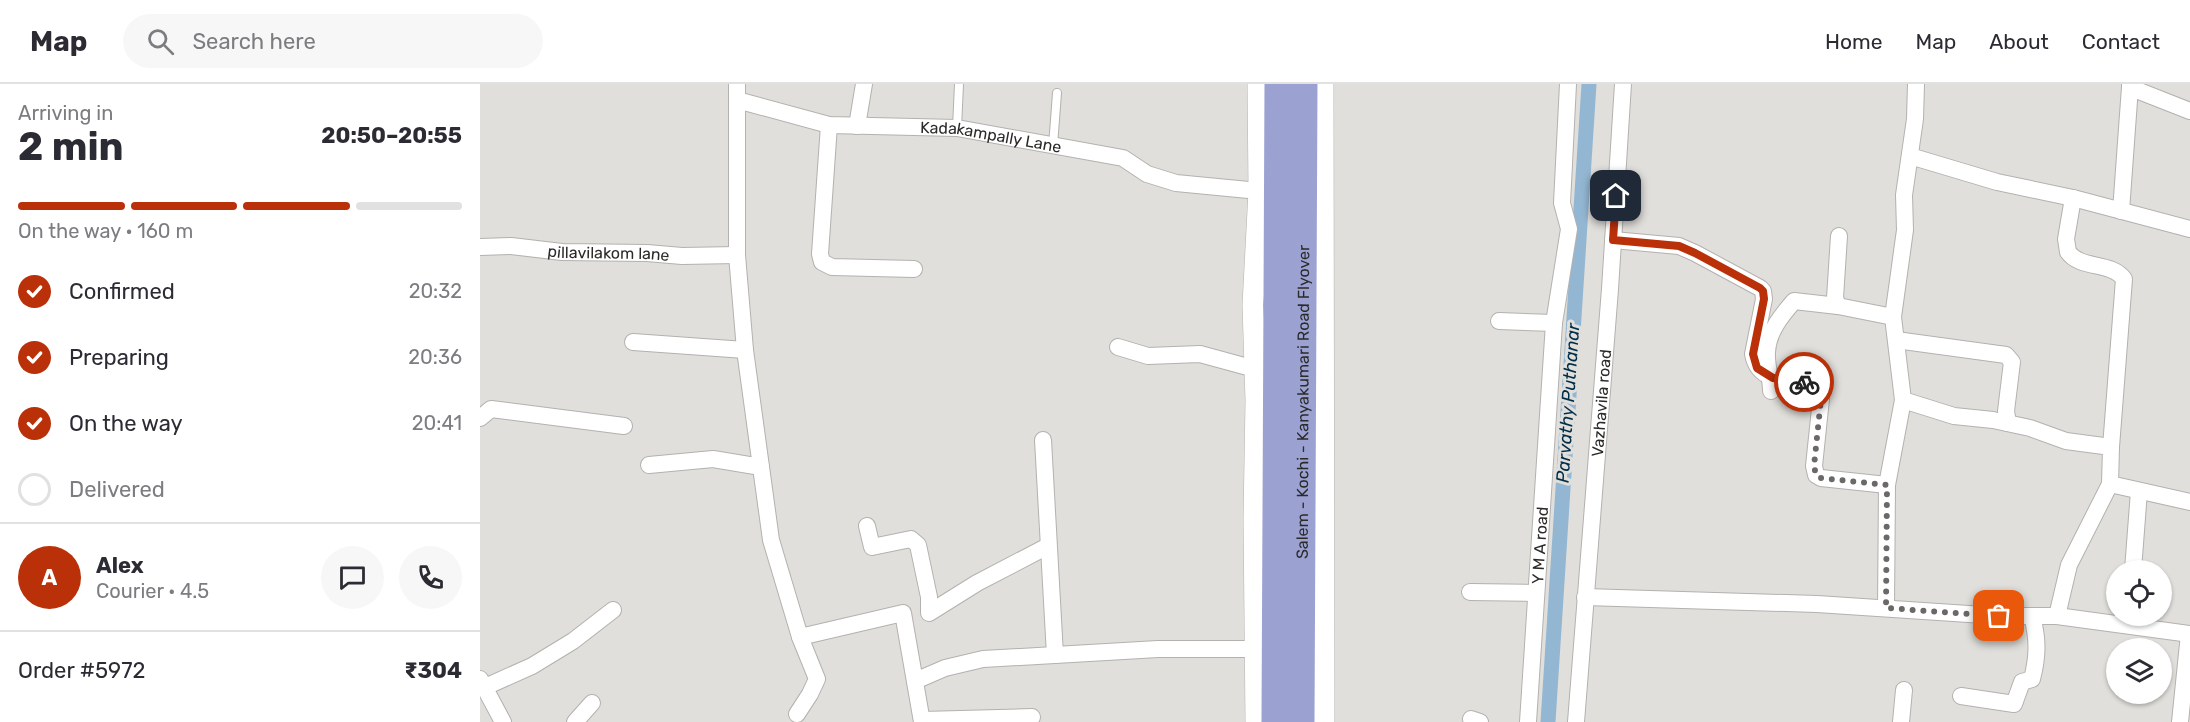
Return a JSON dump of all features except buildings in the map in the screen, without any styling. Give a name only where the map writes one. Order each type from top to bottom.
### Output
[{"type":"highway","name":"Salem - Kochi - Kanyakumari Road Flyover","points":[[1275,722],[1278,84]]},
{"type":"highway","name":"Salem - Kochi - Kanyakumari Road Flyover","points":[[1301,722],[1304,84]]},
{"type":"street","points":[[857,126],[864,84]]},
{"type":"street","points":[[1256,722],[1253,305],[1259,191],[1258,84]]},
{"type":"street","points":[[1323,84],[1324,722]]},
{"type":"street","name":"Y M A road","points":[[1528,722],[1554,323],[1569,229],[1562,203],[1568,84]]},
{"type":"street","name":"Vazhavila road","points":[[1576,722],[1623,84]]},
{"type":"street","points":[[1886,608],[1887,485],[1903,400],[1893,317],[1905,230],[1904,195],[1915,118],[1916,84]]},
{"type":"street","points":[[2121,211],[2130,86],[2190,111]]},
{"type":"street","points":[[737,92],[737,255],[745,350],[771,540],[800,637],[816,679],[810,694],[797,714]]},
{"type":"street","name":"Kadakampally Lane","points":[[737,92],[829,125],[957,128],[1123,158],[1147,174],[1176,183],[1259,191]]},
{"type":"street","points":[[829,125],[820,254],[822,262],[832,267],[914,269]]},
{"type":"street","points":[[1910,156],[1996,182],[2073,198],[2190,228]]},
{"type":"street","points":[[2057,616],[2069,565],[2110,484],[2124,279],[2115,271],[2078,261],[2068,252],[2066,239],[2073,198]]},
{"type":"street","points":[[1838,306],[1835,298],[1839,236]]},
{"type":"street","points":[[1613,240],[1679,246],[1760,288],[1764,299],[1753,354],[1757,368],[1771,384]]},
{"type":"street","name":"pillavilakom lane","points":[[480,247],[511,246],[562,252],[647,253],[682,256],[737,255]]},
{"type":"street","points":[[1771,384],[1767,352],[1773,328],[1794,301],[1838,306],[1893,317]]},
{"type":"street","points":[[1499,321],[1554,323]]},
{"type":"street","points":[[1896,340],[2006,356],[2012,362],[2008,423]]},
{"type":"street","points":[[633,342],[745,350]]},
{"type":"street","points":[[1118,347],[1148,356],[1200,354],[1255,369]]},
{"type":"street","points":[[1771,384],[1805,382],[1817,389],[1820,394],[1821,406],[1814,466],[1816,475],[1821,478],[1887,485]]},
{"type":"street","points":[[1903,400],[1954,416],[2008,423],[2066,441],[2111,447]]},
{"type":"street","points":[[480,418],[491,409],[624,426]]},
{"type":"street","points":[[1043,440],[1055,655]]},
{"type":"street","points":[[648,465],[712,459],[761,467]]},
{"type":"street","points":[[2110,484],[2190,502]]},
{"type":"street","points":[[2134,560],[2139,491]]},
{"type":"street","points":[[867,526],[872,547],[911,539],[918,545],[929,597],[929,613]]},
{"type":"street","points":[[800,637],[903,613],[929,613],[977,583],[1048,546]]},
{"type":"street","points":[[1470,592],[1536,593]]},
{"type":"street","points":[[1584,597],[1817,603],[2106,619]]},
{"type":"street","points":[[503,722],[483,683],[532,666],[573,640],[613,610]]},
{"type":"street","points":[[903,613],[922,721],[1032,717]]},
{"type":"street","points":[[1961,696],[2014,704],[2022,682],[2032,679],[2038,658],[2037,638],[2032,616]]},
{"type":"street","points":[[2155,626],[2189,634],[2180,722]]},
{"type":"street","points":[[915,681],[945,668],[982,659],[1158,649],[1255,648]]},
{"type":"street","points":[[1901,722],[1904,690]]},
{"type":"street","points":[[575,722],[592,703]]},
{"type":"lane","points":[[957,128],[959,84]]},
{"type":"lane","points":[[1053,146],[1057,93]]},
{"type":"waterway","name":"Parvathy Puthanar","points":[[1548,722],[1589,84]]},
{"type":"way so far","points":[[1804,382],[1817,389],[1821,399],[1814,466],[1816,475],[1821,478],[1887,485],[1886,608],[1999,616]]},
{"type":"route","points":[[1616,196],[1613,240],[1679,246],[1760,288],[1764,299],[1753,354],[1757,368],[1773,378],[1804,382]]}]
